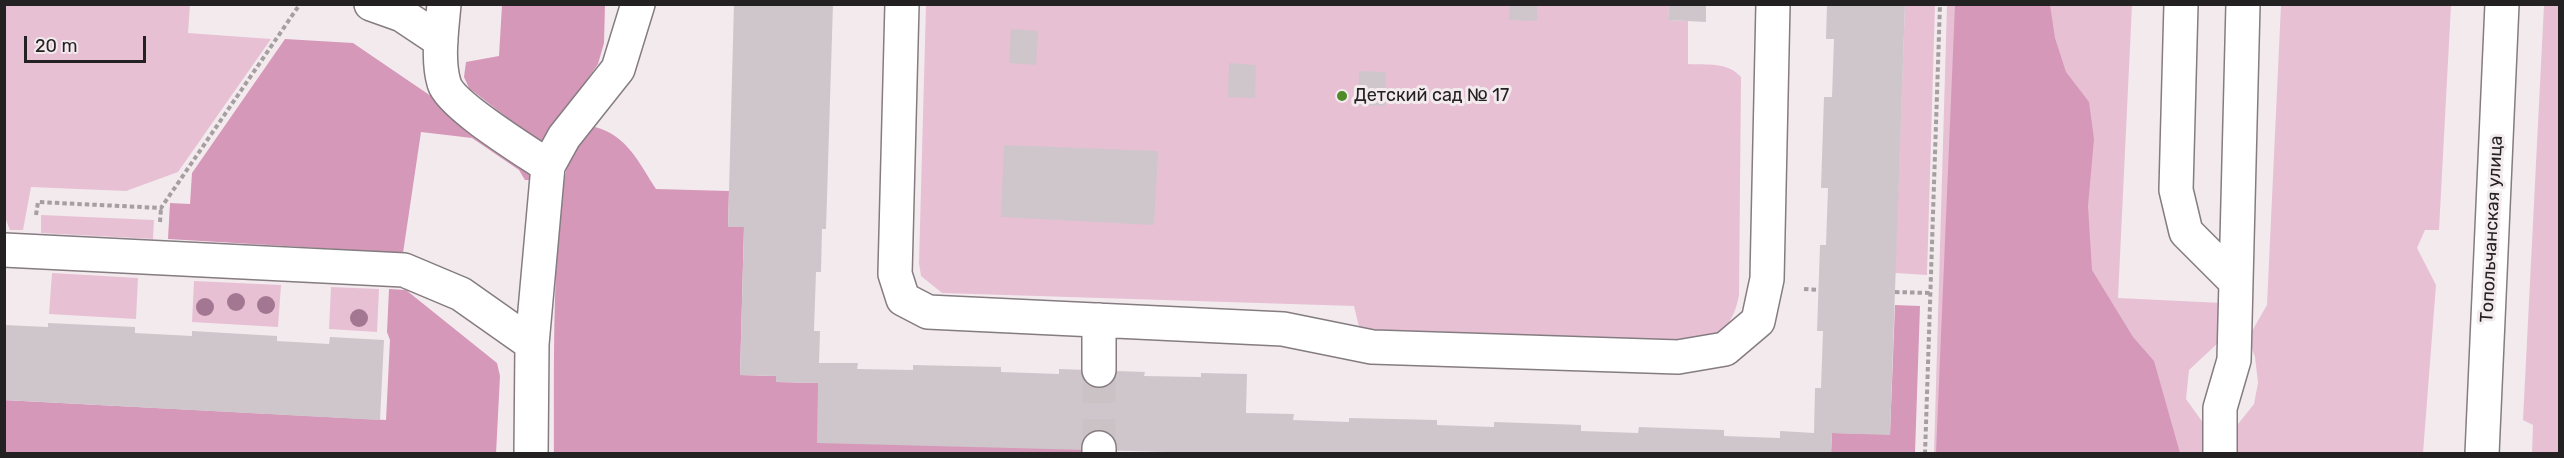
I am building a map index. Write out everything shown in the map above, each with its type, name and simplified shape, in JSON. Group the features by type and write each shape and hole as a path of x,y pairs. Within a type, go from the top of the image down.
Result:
{"street":[{"path":"371,4 402,15 441,41"},
{"path":"444,4 441,41 444,84 456,102 548,166"},
{"path":"531,453 532,344 548,166 564,136 618,69 638,4"},
{"path":"902,4 895,274 903,299 928,312 1283,329 1372,347 1678,357 1725,349 1758,321 1767,279 1773,4"},
{"path":"2181,4 2176,189 2186,232 2235,281"},
{"path":"2220,453 2220,408 2234,360 2243,4"},
{"name":"Топольчанская улица","path":"2482,453 2502,4"},
{"path":"17,251 404,270 460,294 532,344"},
{"path":"1099,320 1099,370"}],"path":[{"path":"17,251 38,202 161,208 300,4"},
{"path":"1925,453 1940,4"},
{"path":"1895,292 1930,293"}],"shaded area":[{"path":"4,5 190,5 188,33 271,39 178,172 126,191 31,187 23,230 10,230 4,215"},
{"path":"502,5 605,5 604,43 598,64 542,145 469,88 464,77 466,62 499,56"},
{"path":"926,5 1669,5 1668,20 1688,21 1688,64 1724,67 1741,77 1739,295 1734,313 1721,331 1698,344 1367,333 1359,327 1354,306 942,293 921,276 919,263"},
{"path":"1905,5 1935,5 1927,275 1895,273"},
{"path":"1947,5 2132,5 2118,298 2222,303 2219,342 2189,370 2186,399 2209,431 2212,453 1934,454"},
{"path":"1955,5 2050,5 2055,38 2066,72 2089,102 2094,139 2088,206 2092,270 2133,337 2154,361 2180,453 1936,453"},
{"path":"2281,5 2451,5 2439,230 2425,230 2417,248 2436,285 2423,453 2229,454 2234,429 2254,404 2258,383 2255,357 2248,338 2267,305"},
{"path":"2544,5 2560,5 2559,454 2532,453 2533,425 2523,420"},
{"path":"285,39 353,43 450,109 527,169 531,180 525,180 519,170 472,138 421,132 403,253 168,239 170,203 190,204 192,173"},
{"path":"595,127 616,136 624,143 656,189 729,191 728,227 744,227 740,375 776,376 777,382 818,383 1082,448 1082,454 554,454 554,337 558,232 563,186 571,151 582,132"},
{"path":"41,215 154,220 153,239 41,233"},
{"path":"52,273 138,278 136,319 49,314"},
{"path":"194,281 281,285 278,327 192,322"},
{"path":"331,287 379,289 377,332 329,329"},
{"path":"389,289 406,290 497,363 500,376 496,454 5,453 4,400 386,420 390,340 387,332"},
{"path":"1895,305 1920,306 1915,453 1831,454 1832,433 1890,434"}],"building":[{"path":"734,4 833,4 826,229 822,229 821,272 816,272 814,331 820,331 819,363 858,363 857,369 913,370 913,365 1001,367 1001,372 1059,374 1059,369 1145,372 1144,376 1201,377 1201,373 1247,374 1246,413 1294,414 1293,420 1349,422 1349,418 1437,420 1437,425 1494,427 1494,422 1581,425 1581,431 1638,433 1639,427 1724,430 1724,436 1780,438 1780,431 1814,433 1815,388 1821,388 1823,331 1817,331 1820,245 1826,245 1828,188 1821,188 1824,97 1832,97 1834,39 1826,39 1827,4 1905,4 1890,435 1832,433 1831,454 1245,454 817,443 818,383 776,382 776,376 740,375 744,227 728,227"},
{"path":"1510,4 1537,4 1537,21 1509,20"},
{"path":"1669,4 1706,4 1706,22 1668,20"},
{"path":"1011,29 1038,31 1036,65 1009,63"},
{"path":"1229,63 1256,65 1255,98 1228,97"},
{"path":"1359,71 1386,72 1385,106 1358,105"},
{"path":"1004,145 1158,151 1154,225 1001,217"},
{"path":"48,323 135,327 135,333 192,336 192,331 277,336 277,341 329,344 330,337 384,340 380,420 4,400 4,325 48,327"}],"tunnel":[{"path":"1099,370 1099,448"}],"place":[{"name":"Детский сад № 17","path":"1342,96"}]}
